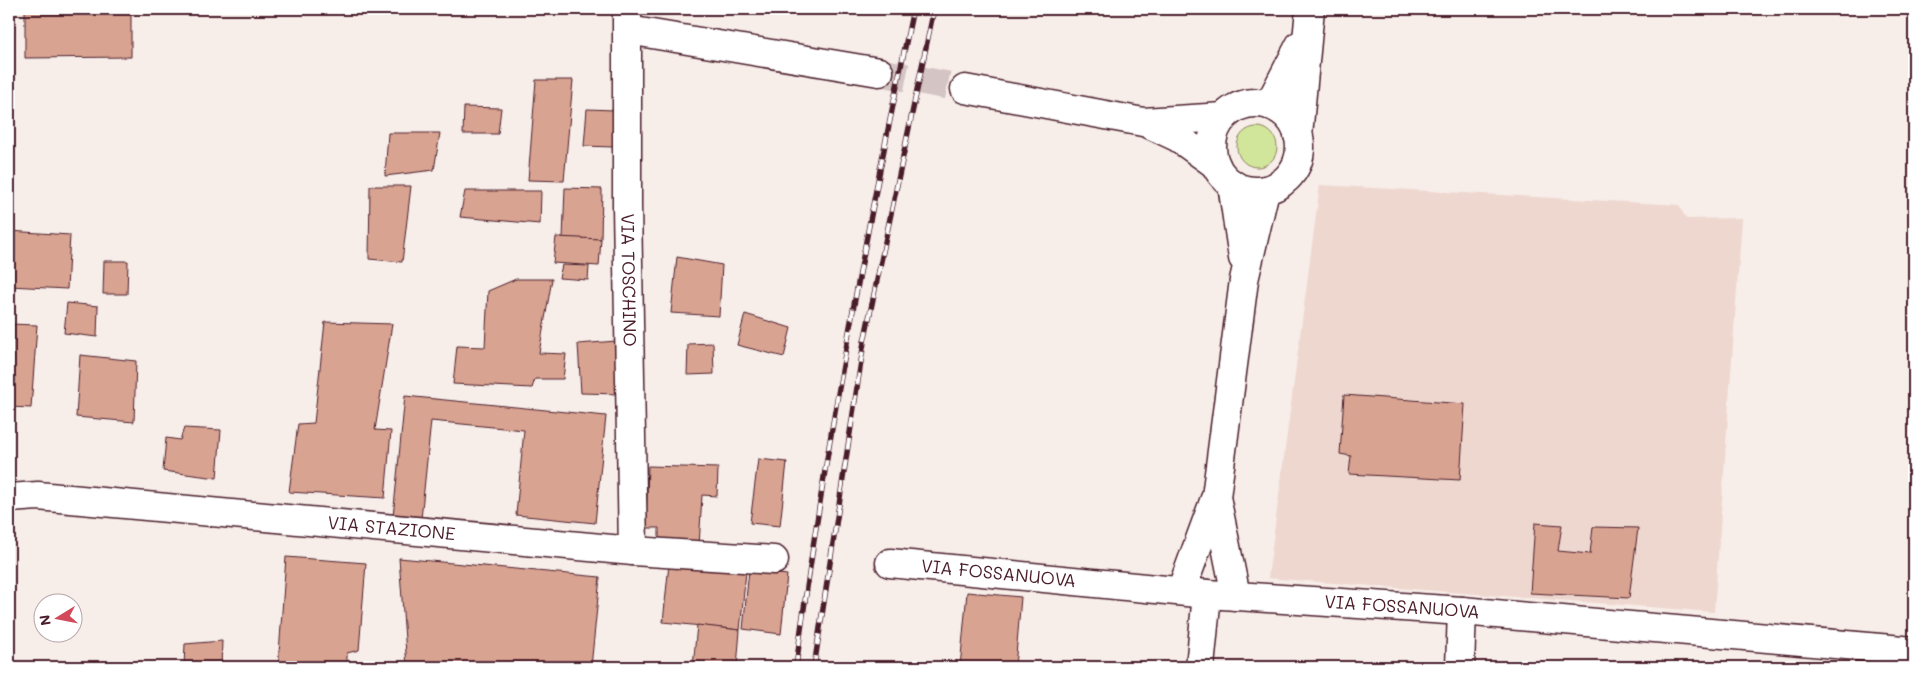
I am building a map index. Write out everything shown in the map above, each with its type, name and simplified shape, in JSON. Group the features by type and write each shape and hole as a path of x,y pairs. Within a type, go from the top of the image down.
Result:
{"street":[{"path":"628,19 879,72"},
{"name":"VIA TOSCHINO","path":"628,19 628,206 633,551"},
{"path":"1269,105 1308,19"},
{"path":"1144,122 1177,138 1248,190 1265,190 1279,185 1290,176 1297,163 1300,149 1298,135 1308,19"},
{"path":"966,89 1144,122 1224,117"},
{"path":"1244,280 1241,243 1224,174 1213,150 1214,135 1224,117 1233,110 1257,103 1269,105 1282,111 1292,122 1298,135"},
{"path":"1200,667 1194,593 1217,495 1244,280 1265,190"},
{"path":"9,489 38,496"},
{"path":"1217,495 1236,596"},
{"name":"VIA STAZIONE","path":"9,498 38,496 633,551 774,560"},
{"name":"VIA FOSSANUOVA","path":"890,563 1194,593 1462,611 1914,651"},
{"path":"1460,667 1462,611"}],"shaded area":[{"path":"1320,185 1679,205 1686,219 1742,218 1714,612 1268,578"}],"green space":[{"path":"1261,127 1268,130 1274,136 1277,147 1276,155 1268,164 1261,167 1253,167 1246,164 1238,155 1237,143 1240,136 1249,128"}],"building":[{"path":"25,9 131,9 131,57 25,58"},
{"path":"536,80 573,80 564,181 528,180"},
{"path":"464,107 501,108 498,134 463,134"},
{"path":"587,109 614,110 613,147 584,146"},
{"path":"388,133 440,133 434,170 385,176"},
{"path":"370,186 411,186 402,262 369,259"},
{"path":"565,188 602,189 601,239 563,238"},
{"path":"465,191 541,191 540,224 460,217"},
{"path":"9,231 70,235 67,289 9,286"},
{"path":"556,237 601,239 599,266 553,263"},
{"path":"677,257 722,265 719,316 671,313"},
{"path":"104,261 128,261 127,294 103,294"},
{"path":"562,265 589,266 588,280 559,278"},
{"path":"516,279 552,279 539,353 566,354 563,379 535,379 532,388 453,384 457,346 485,347 488,291"},
{"path":"67,303 98,306 97,337 64,333"},
{"path":"745,314 791,328 784,357 737,345"},
{"path":"325,322 392,324 375,430 391,431 385,498 289,492 298,424 314,423"},
{"path":"9,324 37,325 31,408 9,407"},
{"path":"617,341 619,394 581,393 578,344"},
{"path":"713,343 714,374 687,375 688,344"},
{"path":"80,355 136,361 134,422 76,417"},
{"path":"1344,395 1465,404 1460,480 1349,474 1351,456 1340,454"},
{"path":"405,396 606,416 595,523 516,515 524,430 431,421 421,519 393,517"},
{"path":"184,428 221,430 217,478 163,471 166,438 180,440"},
{"path":"758,459 787,462 780,526 750,523"},
{"path":"648,466 718,468 717,496 702,495 699,546 659,545 659,528 646,528"},
{"path":"1535,523 1562,525 1558,551 1590,554 1593,527 1638,528 1629,598 1530,593"},
{"path":"286,557 366,563 359,650 347,653 347,667 278,667"},
{"path":"399,558 600,577 591,667 407,667"},
{"path":"669,564 746,572 740,630 663,622"},
{"path":"749,570 787,575 781,634 743,629"},
{"path":"967,592 1021,597 1015,667 960,667"},
{"path":"697,625 740,630 737,667 693,667"},
{"path":"222,641 221,667 184,667 185,644"},
{"path":"1116,664 1157,667 1115,667"}],"tunnel":[{"path":"879,72 965,89"}],"railway":[{"path":"796,667 807,584 848,337 913,9"},
{"path":"814,667 864,342 934,9"}]}
